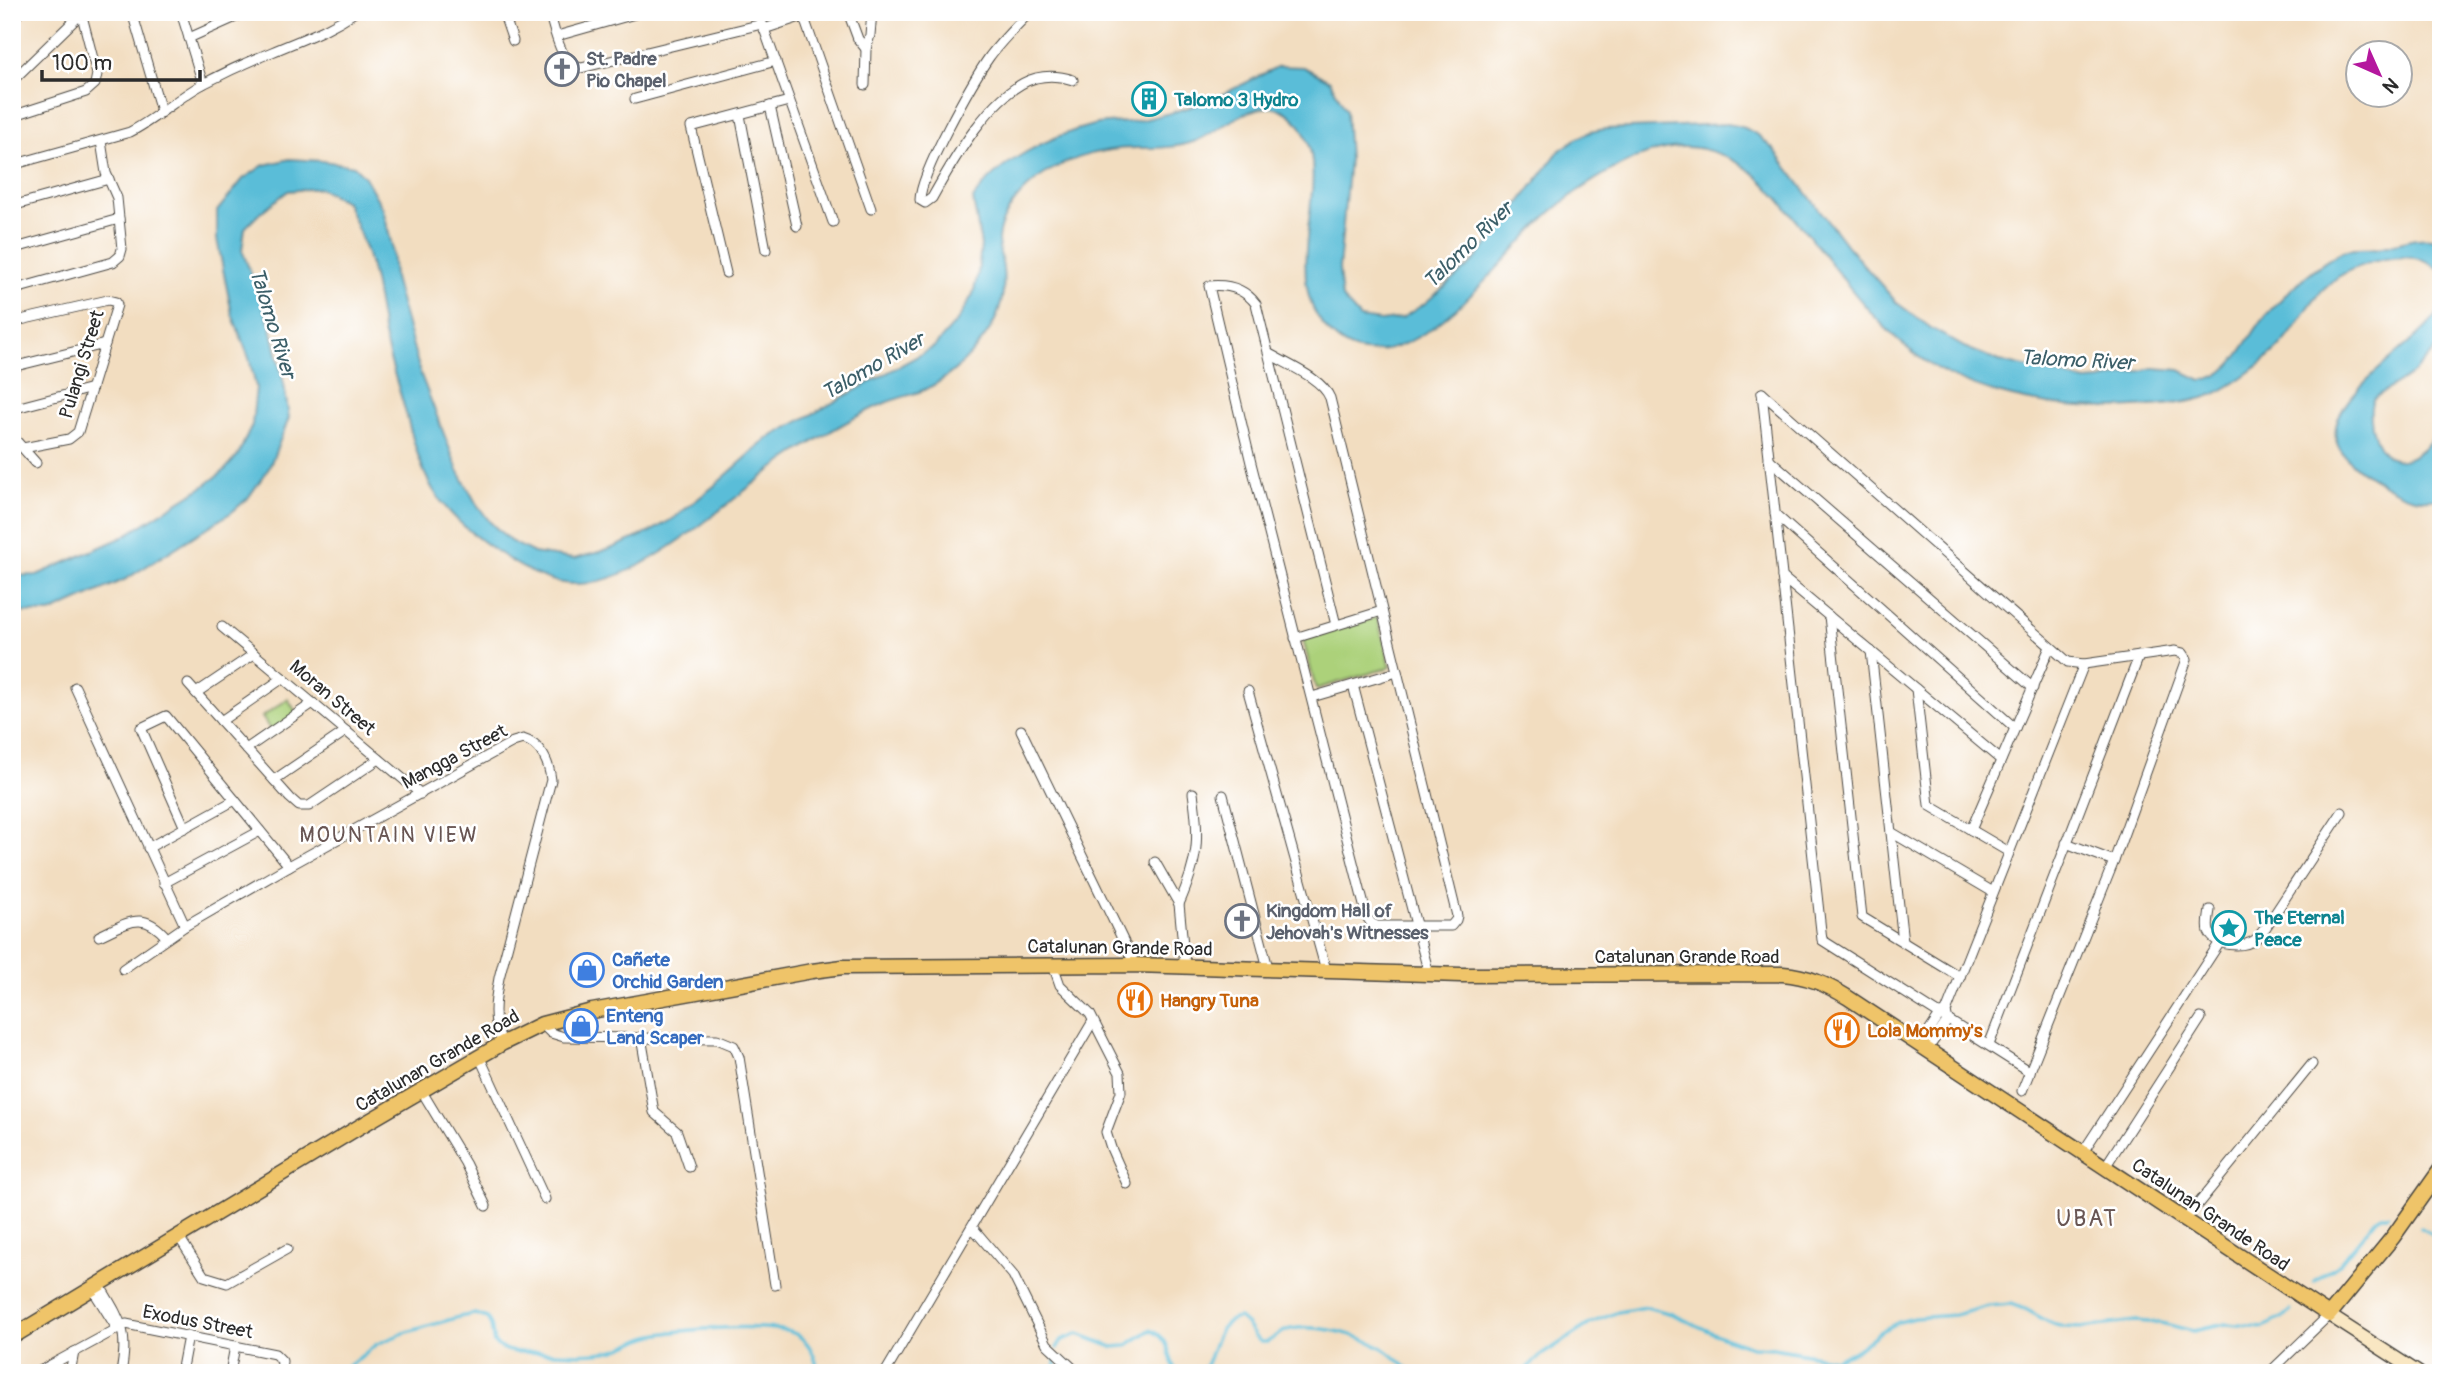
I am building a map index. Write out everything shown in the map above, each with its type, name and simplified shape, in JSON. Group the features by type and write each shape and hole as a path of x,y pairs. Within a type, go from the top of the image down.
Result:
{"main road":[{"name":"Catalunan Grande Road","path":"12,1337 421,1090 542,1024 592,1011 843,967 1053,965 1185,966 1429,974 1794,975 1814,980 1834,989 1924,1047 2329,1315"},
{"path":"2419,1373 2329,1315 2393,1237 2441,1170"}],"street":[{"path":"12,19 20,12"},
{"path":"132,12 160,111"},
{"path":"181,12 203,84"},
{"path":"188,38 247,12"},
{"path":"12,165 138,128 203,84 270,52 330,29 355,12"},
{"path":"503,12 513,41"},
{"path":"549,12 566,60 573,67 580,68 763,27 803,14 871,209"},
{"path":"557,36 642,12"},
{"path":"758,12 833,222"},
{"path":"865,85 866,49 872,12"},
{"path":"1030,12 1006,36 974,80 940,146 920,200 925,203 932,198 963,143 1009,94 1034,78 1048,76 1073,80"},
{"path":"12,81 81,13 97,74 95,84 86,92 12,116"},
{"path":"852,13 858,39 866,49"},
{"path":"635,99 775,61"},
{"path":"726,273 691,127 789,101"},
{"path":"769,106 797,226"},
{"path":"740,115 766,250"},
{"path":"12,290 117,259 122,248 119,219 115,190 109,179 101,141"},
{"path":"12,206 109,179"},
{"path":"12,249 119,219"},
{"path":"1268,353 1311,378 1327,391 1457,916 1454,924 1447,928 1377,926 1367,917 1209,286 1231,286 1250,296 1259,314 1268,353 1336,625"},
{"name":"Pulangi Street","path":"12,322 108,300 116,302 117,309 76,435 69,439 23,448"},
{"path":"12,367 105,344"},
{"path":"12,409 92,388"},
{"path":"2022,1091 2030,1072 2114,861 2187,664 2186,655 2180,651 2084,664 2068,662 1762,393 1822,940 1945,1015 2030,1072"},
{"path":"12,436 36,463"},
{"path":"1769,459 2033,688"},
{"path":"1775,514 2015,728"},
{"path":"1782,577 2001,760"},
{"path":"1295,638 1382,611"},
{"path":"1829,616 1863,917 1960,977"},
{"name":"Moran Street","path":"222,627 421,794"},
{"path":"1971,830 2050,647"},
{"path":"1871,651 1903,942"},
{"path":"196,693 254,654"},
{"path":"1989,1045 2139,656"},
{"path":"1924,1047 1945,1015 2084,664"},
{"path":"1312,697 1397,672"},
{"path":"221,721 283,678"},
{"path":"188,684 299,806 309,806 379,759"},
{"path":"1353,685 1429,974"},
{"path":"75,687 185,926"},
{"path":"1916,689 1929,805 2009,852"},
{"path":"1248,691 1326,970"},
{"path":"246,748 313,703"},
{"path":"185,828 141,728 166,716 289,866"},
{"path":"1021,730 1135,965"},
{"path":"274,780 346,731"},
{"name":"Mangga Street","path":"123,969 185,926 289,866 513,742 523,739 537,747 548,763 551,780 549,796 499,978 496,1026 503,1043"},
{"path":"1179,904 1189,882 1197,853 1198,836 1193,793"},
{"path":"1223,795 1268,968"},
{"path":"148,848 235,800"},
{"path":"2210,910 2208,930 2214,938 2220,942 2248,944 2260,934 2342,812"},
{"path":"164,883 260,831"},
{"path":"1891,832 1993,892"},
{"path":"2066,843 2114,861"},
{"path":"1155,862 1179,904 1185,966"},
{"path":"99,936 127,923 148,921 167,938"},
{"path":"2083,1152 2220,942"},
{"path":"1053,965 1060,985 1086,1007 1117,1065 1122,1081 1121,1092 1107,1132 1127,1184"},
{"path":"2105,1167 2201,1018"},
{"path":"885,1373 1093,1021"},
{"path":"542,1024 551,1033 564,1037 717,1039 730,1043 738,1051 775,1285"},
{"path":"641,1037 654,1112 677,1132 689,1167"},
{"path":"479,1056 545,1199"},
{"path":"2185,1220 2312,1064"},
{"path":"421,1090 465,1163 485,1206"},
{"path":"972,1227 1013,1275 1047,1344 1078,1373"},
{"path":"179,1237 204,1276 227,1283 288,1249"},
{"path":"96,1288 120,1329 125,1351 121,1373"},
{"path":"2269,1373 2329,1315"},
{"name":"Exodus Street","path":"36,1373 120,1329 188,1336 275,1354 282,1364 281,1373"},
{"path":"181,1373 188,1336"},
{"path":"230,1373 235,1346"},
{"path":"70,1373 74,1352"}],"green space":[{"path":"1377,617 1391,667 1316,689 1303,640"},
{"path":"288,699 299,717 273,734 262,717"}],"water":[{"path":"1279,66 1304,67 1330,81 1346,110 1349,159 1339,269 1342,298 1360,318 1381,321 1402,318 1424,304 1471,264 1559,151 1590,132 1605,129 1728,124 1745,128 1758,135 1774,150 1848,247 1897,303 1931,328 1964,347 1999,361 2086,381 2153,368 2180,370 2201,380 2223,372 2267,314 2292,288 2345,250 2378,248 2417,239 2433,239 2441,241 2441,271 2426,261 2404,257 2382,260 2348,271 2323,289 2290,335 2270,356 2240,379 2200,399 2166,405 2128,407 2079,407 2039,402 1978,387 1923,360 1874,315 1759,178 1745,167 1719,154 1682,147 1648,154 1594,180 1550,213 1485,281 1431,328 1404,344 1376,351 1349,347 1337,340 1321,323 1311,303 1305,267 1313,171 1309,145 1296,120 1289,114 1273,108 1263,108 1245,113 1196,141 1167,147 1108,150 1078,158 1051,170 1017,198 1001,225 998,239 1004,284 1002,299 992,326 964,362 928,388 873,408 816,440 653,558 622,574 592,583 563,583 528,571 496,551 461,523 438,497 415,447 385,340 371,267 346,202 319,188 288,191 245,228 242,250 271,327 289,418 269,468 248,498 232,512 126,579 50,613 12,612 12,576 37,575 121,538 204,486 224,471 238,455 252,425 256,387 249,358 232,314 217,239 217,211 243,179 264,165 290,159 323,161 354,166 365,177 383,209 392,246 394,278 421,375 458,470 476,503 490,522 510,541 534,553 574,559 610,549 648,533 674,518 767,439 934,347 958,320 973,294 981,245 973,199 996,173 1010,162 1042,143 1076,130 1098,124 1142,120 1190,107"},
{"path":"2441,304 2441,344 2413,373 2373,399 2371,407 2375,437 2385,454 2393,459 2402,460 2413,456 2441,430 2441,497 2422,499 2396,491 2350,462 2339,447 2336,426 2348,401 2382,366 2425,329"}],"waterway":[{"path":"2314,1281 2340,1263 2377,1218 2388,1215"},
{"path":"2421,1228 2441,1238"},
{"path":"1522,1373 1540,1356 1591,1323 1618,1312 1646,1307 1672,1314 1722,1337 1752,1347 1774,1348 1834,1359 1854,1352 1881,1331 1899,1322 1914,1318 1955,1315 1989,1306 2011,1304 2064,1327 2081,1328 2136,1321 2161,1323 2193,1331 2226,1324 2263,1327 2282,1318 2290,1310"},
{"path":"340,1373 377,1344 404,1333 475,1314 487,1318 494,1343 510,1351 521,1352 606,1352 650,1336 703,1329 750,1328 788,1331 807,1343 819,1373"},
{"path":"1201,1373 1219,1332 1224,1325 1239,1318 1261,1342 1267,1342 1287,1330 1302,1328 1348,1334 1384,1349 1414,1373"},
{"path":"1057,1348 1062,1340 1078,1334 1113,1347 1126,1346 1150,1330 1165,1342 1176,1373"},
{"path":"1055,1357 1055,1373"}],"place":[{"name":"St. Padre Pio Chapel","path":"562,69"},
{"name":"Talomo 3 Hydro","path":"1149,99"},
{"name":"Kingdom Hall of Jehovah's Witnesses","path":"1242,921"},
{"name":"The Eternal Peace","path":"2229,928"},
{"name":"Cañete Orchid Garden","path":"587,970"},
{"name":"Hangry Tuna","path":"1135,1000"},
{"name":"Enteng Land Scaper","path":"581,1026"},
{"name":"Lola Mommy's","path":"1842,1030"}],"district":[{"name":"MOUNTAIN VIEW","path":"389,835"},
{"name":"UBAT","path":"2087,1218"}],"water label":[{"name":"Talomo River","path":"1468,245"},
{"name":"Talomo River","path":"273,323"},
{"name":"Talomo River","path":"2077,360"},
{"name":"Talomo River","path":"873,366"}]}
